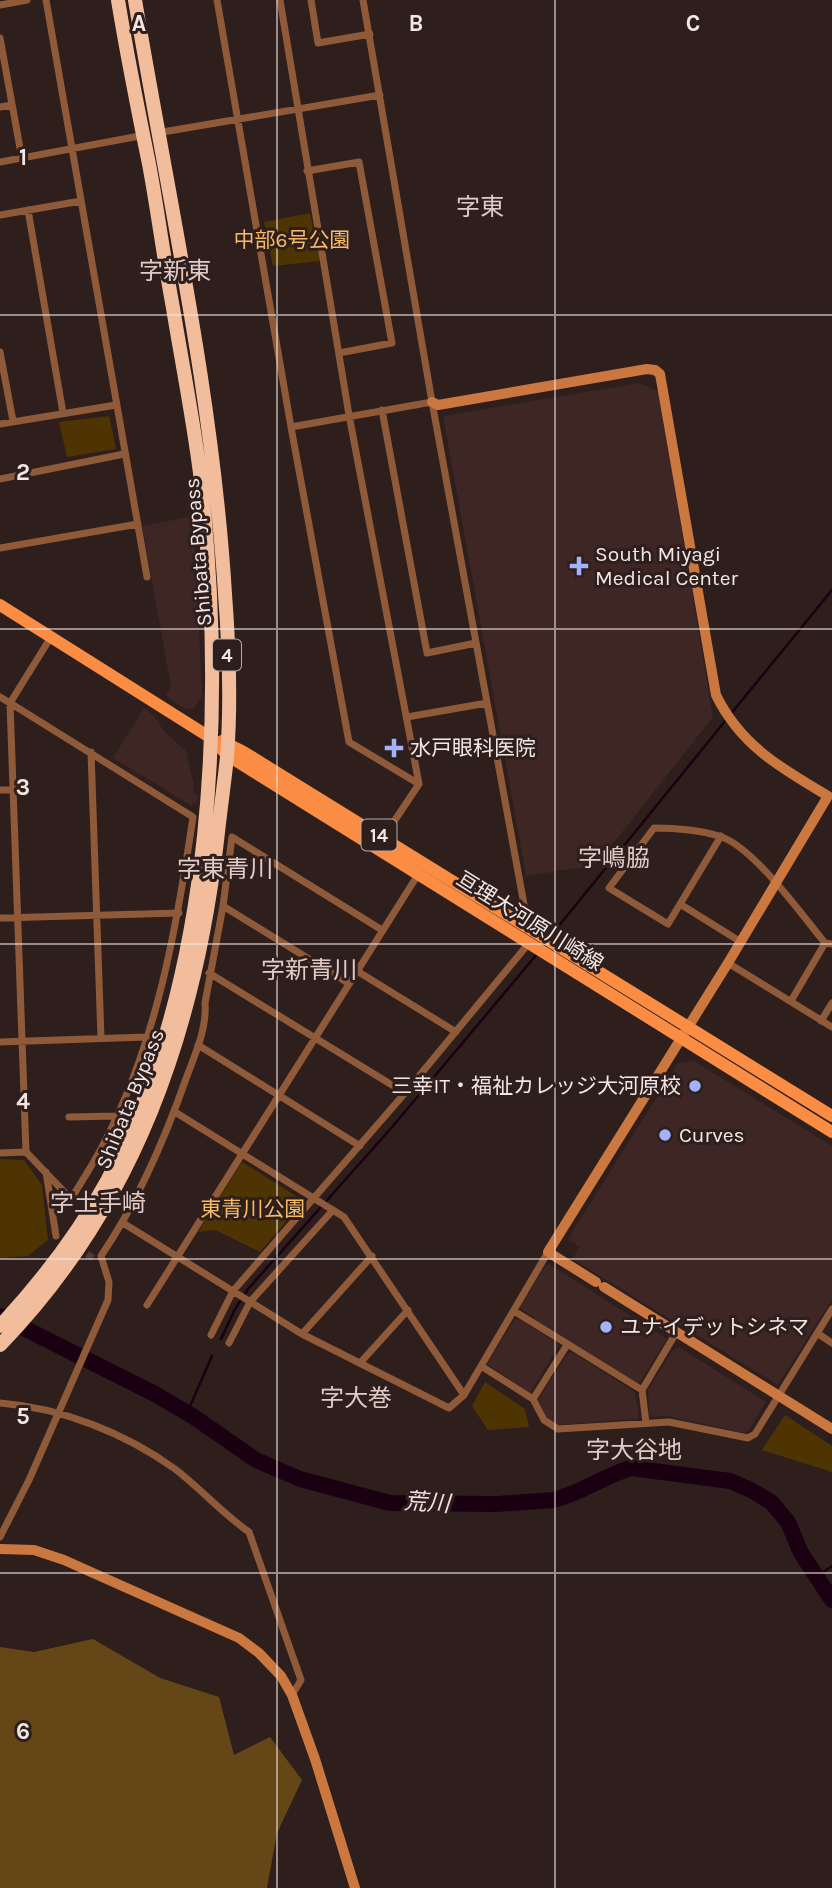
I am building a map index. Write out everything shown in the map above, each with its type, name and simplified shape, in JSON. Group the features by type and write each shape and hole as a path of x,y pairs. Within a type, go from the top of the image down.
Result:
{"highway":[{"name":"Shibata Bypass","path":"0,1326 48,1280 106,1182 142,1104 175,1000 195,895 211,766 213,659 209,572 195,433 118,0"},
{"name":"Shibata Bypass","path":"0,1345 48,1280 92,1229 119,1183 146,1127 167,1074 186,1012 209,911 227,748 225,595 214,485 191,321 135,0"}],"main road":[{"name":"亘理大河原川崎線","path":"0,605 541,945 832,1116"},
{"name":"亘理大河原川崎線","path":"227,748 383,838 421,869"},
{"name":"亘理大河原川崎線","path":"685,1032 832,1132"}],"street":[{"path":"0,5 27,0"},
{"path":"46,0 147,577"},
{"path":"217,0 349,742 419,784"},
{"path":"280,0 349,415 419,784 383,838"},
{"path":"311,0 318,43 370,34"},
{"path":"363,0 432,402 525,910"},
{"path":"0,38 22,159"},
{"path":"0,162 158,132 380,95"},
{"path":"0,107 12,105"},
{"path":"307,172 359,162 392,343 339,353"},
{"path":"0,215 81,201"},
{"path":"28,210 64,413"},
{"path":"0,352 13,421"},
{"path":"124,1223 302,1334 449,1408 464,1395 548,1252 777,884 830,792 761,752 734,727 716,695 660,374 655,370 647,369 438,405 432,402 291,427"},
{"path":"0,424 116,405"},
{"path":"382,410 428,653 476,643"},
{"path":"0,479 124,454"},
{"path":"0,548 138,524"},
{"path":"0,697 10,703 91,752 193,817 179,913 146,1037 106,1139 71,1199 26,1152 13,790 10,703 51,637"},
{"path":"407,717 487,703"},
{"path":"91,752 101,1038"},
{"path":"0,790 13,790"},
{"path":"720,836 668,925 609,888 654,828 720,836 738,847 777,884 829,944 791,1002"},
{"path":"0,1537 29,1480 108,1300 109,1282 97,1257 124,1223 140,1192 175,1112 198,1045 206,1018 209,973 223,906 232,837 382,930"},
{"path":"147,1305 421,869"},
{"path":"680,904 741,942"},
{"path":"223,906 348,983"},
{"path":"0,918 179,913"},
{"path":"211,1335 234,1292 317,1199 456,1032 541,945"},
{"path":"728,963 832,1027"},
{"path":"357,971 456,1032"},
{"path":"209,973 405,1093"},
{"path":"821,1021 832,1003"},
{"path":"0,1042 146,1037"},
{"path":"198,1045 360,1146"},
{"path":"175,1112 344,1217 464,1395"},
{"path":"69,1117 116,1116"},
{"path":"0,1153 26,1152"},
{"path":"46,1171 56,1236"},
{"path":"229,1343 248,1301 331,1208"},
{"path":"548,1252 832,1429"},
{"path":"302,1334 372,1256"},
{"path":"481,1366 533,1399 544,1420 558,1429 669,1422 748,1438 755,1434 832,1309"},
{"path":"360,1363 408,1310"},
{"path":"514,1311 642,1390"},
{"path":"646,1423 642,1390 676,1333"},
{"path":"817,1333 832,1343"},
{"path":"533,1399 567,1345"},
{"path":"0,1403 36,1407 102,1428 143,1448 176,1470 214,1501 231,1519 250,1532 301,1680 292,1695"},
{"path":"0,1549 34,1550 64,1560 239,1638 259,1653 281,1676 292,1695 355,1888"}],"shaded area":[{"name":"South Miyagi Medical Center","path":"639,383 658,391 713,717 596,865 526,876 443,416"},
{"path":"194,516 202,696 194,708 185,709 165,695 171,687 142,526"},
{"path":"144,708 186,751 194,785 193,793 198,796 196,804 193,802 192,806 113,758"},
{"path":"694,1061 832,1146 832,1299 778,1385 572,1259 580,1247 568,1239 678,1063"},
{"path":"549,1264 667,1339 638,1385 533,1320 534,1317 522,1310 520,1307 545,1266"},
{"path":"520,1319 558,1344 530,1393 487,1364 514,1320"},
{"path":"679,1347 766,1402 749,1430 745,1433 667,1416 649,1417 648,1390 672,1351"},
{"path":"572,1352 635,1392 639,1416 636,1419 558,1425 545,1416 538,1399 568,1353"},
{"path":"93,1639 160,1678 219,1697 234,1755 270,1737 302,1780 277,1833 267,1888 0,1888 0,1647 34,1652"}],"green space":[{"name":"中部6号公園","path":"310,213 320,261 273,266 264,222"},
{"path":"109,416 116,449 67,457 59,422"},
{"path":"0,1159 24,1160 42,1185 48,1240 28,1256 0,1258"},
{"name":"東青川公園","path":"242,1162 304,1201 260,1252 215,1230 198,1232"},
{"path":"485,1382 525,1409 529,1427 488,1430 472,1406"},
{"path":"785,1415 832,1446 832,1472 762,1450"}],"waterway":[{"path":"730,715 832,590"},
{"path":"549,938 726,720"},
{"path":"221,1339 248,1289 393,1126 537,954"},
{"name":"荒川","path":"0,1316 155,1394 256,1460 300,1479 390,1503 497,1504 553,1500 631,1468 730,1481 771,1502 788,1522 801,1553 832,1600"},
{"path":"187,1413 212,1356"},
{"path":"816,1577 832,1566"}],"tunnel":[{"path":"78,1249 93,1258"}],"place":[{"name":"South Miyagi Medical Center","path":"579,566"},
{"name":"水戸眼科医院","path":"394,748"},
{"name":"三幸IT・福祉カレッジ大河原校","path":"695,1086"},
{"name":"Curves","path":"665,1135"},
{"name":"ユナイデットシネマ","path":"606,1327"}],"district":[{"name":"字東","path":"480,207"},
{"name":"字新東","path":"175,271"},
{"name":"字嶋脇","path":"614,858"},
{"name":"字東青川","path":"225,869"},
{"name":"字新青川","path":"309,970"},
{"name":"字土手崎","path":"98,1203"},
{"name":"字大巻","path":"356,1398"},
{"name":"字大谷地","path":"634,1450"}]}
